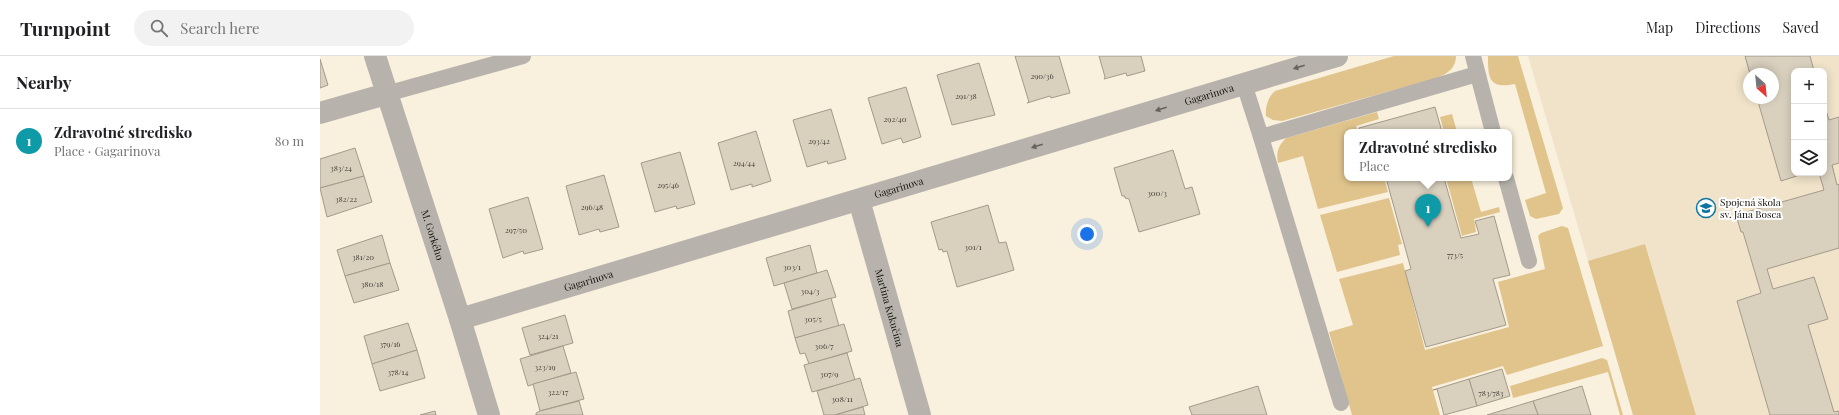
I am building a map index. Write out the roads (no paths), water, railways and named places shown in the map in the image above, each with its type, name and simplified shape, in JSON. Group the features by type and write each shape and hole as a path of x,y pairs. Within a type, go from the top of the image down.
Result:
{"street":[{"name":"M. Gorkého","path":"375,56 386,94 460,319 489,415"},
{"name":"Gagarinova","path":"460,319 1337,56"},
{"path":"320,113 386,94"},
{"name":"Martina Kukučína","path":"859,200 920,415"}],"lane":[{"path":"386,94 523,56"},
{"path":"1473,56 1492,129"},
{"path":"1261,137 1477,74"},
{"path":"1244,84 1340,403"},
{"path":"1507,181 1528,261"}],"place":[{"name":"Spojená škola sv. Jána Bosca","path":"1706,208"},
{"name":"Zdravotné stredisko","path":"1428,227"}]}
